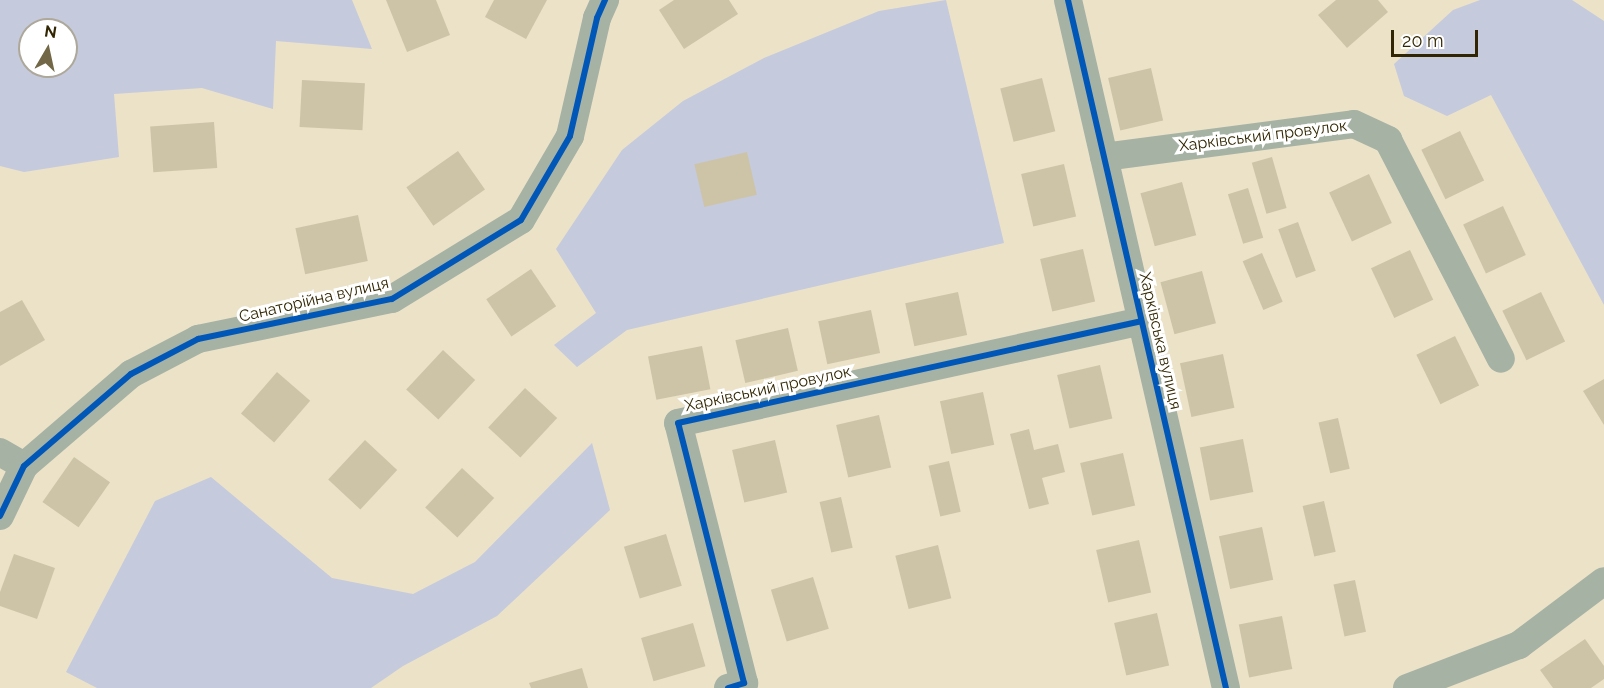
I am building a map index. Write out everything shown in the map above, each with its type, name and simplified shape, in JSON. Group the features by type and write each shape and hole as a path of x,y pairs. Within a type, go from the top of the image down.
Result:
{"street":[{"name":"Санаторійна вулиця","path":"0,516 12,459 131,374 198,339 392,299 521,220 570,136 597,18 605,0"},
{"name":"Харківська вулиця","path":"1068,0 1226,688"},
{"name":"Харківський провулок","path":"1104,157 1353,124 1388,140 1501,359"},
{"name":"Харківський провулок","path":"728,688 744,683 678,423 1142,321"},
{"path":"1407,688 1519,645 1604,581"}],"shaded area":[{"path":"0,0 352,0 372,49 276,41 273,109 202,88 114,94 119,157 24,172 0,166"},
{"path":"946,0 1004,243 627,330 577,367 554,345 596,313 556,249 622,150 683,101 764,58 879,11"},
{"path":"1480,0 1572,0 1604,21 1604,305 1491,95 1447,116 1404,96 1394,64 1453,10"},
{"path":"592,443 610,510 497,616 403,666 371,688 97,688 66,672 155,501 211,477 332,578 413,594 475,562"}],"building":[{"path":"386,0 436,0 450,35 407,52"},
{"path":"494,0 547,0 526,39 485,17"},
{"path":"674,0 729,0 738,14 684,49 659,10"},
{"path":"1336,0 1378,0 1388,12 1347,48 1318,15"},
{"path":"1151,68 1163,121 1120,131 1108,78"},
{"path":"1042,78 1055,131 1014,142 1000,88"},
{"path":"302,80 365,83 362,130 300,127"},
{"path":"214,122 217,168 153,172 150,126"},
{"path":"1460,131 1484,180 1445,199 1421,150"},
{"path":"458,151 485,190 433,226 406,187"},
{"path":"747,152 757,195 704,207 694,164"},
{"path":"1272,157 1287,208 1266,214 1252,163"},
{"path":"1064,164 1076,217 1033,227 1021,174"},
{"path":"1369,174 1392,223 1352,242 1329,193"},
{"path":"1182,182 1196,235 1155,246 1140,193"},
{"path":"1248,188 1263,238 1243,244 1228,194"},
{"path":"1503,206 1526,255 1486,274 1463,225"},
{"path":"358,215 368,261 305,274 295,228"},
{"path":"1298,222 1316,271 1296,278 1278,229"},
{"path":"1083,249 1095,302 1052,312 1040,259"},
{"path":"1410,250 1433,300 1394,318 1371,268"},
{"path":"1262,253 1283,302 1263,310 1243,261"},
{"path":"531,269 556,306 511,337 486,299"},
{"path":"1202,271 1216,323 1174,334 1160,282"},
{"path":"958,292 967,335 914,346 905,303"},
{"path":"1541,292 1565,341 1526,360 1502,311"},
{"path":"22,300 45,340 0,366 0,312"},
{"path":"871,310 880,353 827,364 818,321"},
{"path":"788,328 798,371 745,383 735,340"},
{"path":"1455,336 1479,385 1440,404 1416,355"},
{"path":"702,346 710,389 656,400 648,356"},
{"path":"443,350 475,380 438,420 406,389"},
{"path":"1223,354 1234,408 1191,417 1180,363"},
{"path":"1100,365 1112,419 1070,428 1057,375"},
{"path":"277,372 310,401 274,442 241,414"},
{"path":"1604,379 1604,425 1583,391"},
{"path":"525,388 557,418 520,458 488,427"},
{"path":"983,392 994,445 951,454 940,401"},
{"path":"879,415 891,468 848,478 836,425"},
{"path":"1338,418 1350,469 1330,473 1319,422"},
{"path":"1029,429 1034,450 1058,444 1065,472 1042,478 1049,504 1029,509 1010,434"},
{"path":"1243,439 1253,492 1210,500 1200,447"},
{"path":"365,440 397,470 360,510 328,479"},
{"path":"775,440 787,493 744,503 732,450"},
{"path":"1123,453 1135,506 1092,516 1080,463"},
{"path":"74,457 110,482 78,527 42,502"},
{"path":"949,461 961,512 940,516 929,466"},
{"path":"462,468 494,498 457,538 425,507"},
{"path":"841,497 853,548 831,553 820,502"},
{"path":"1324,501 1336,552 1314,557 1303,506"},
{"path":"1262,527 1273,580 1230,589 1219,536"},
{"path":"666,534 682,586 640,599 624,547"},
{"path":"1139,540 1151,593 1108,603 1096,550"},
{"path":"938,545 951,598 909,609 895,556"},
{"path":"14,554 55,568 37,619 0,606 0,592"},
{"path":"813,577 829,629 787,642 771,590"},
{"path":"1355,580 1366,632 1345,636 1333,585"},
{"path":"1157,613 1169,666 1126,676 1114,623"},
{"path":"1282,616 1292,669 1249,677 1239,624"},
{"path":"693,623 705,666 653,681 641,638"},
{"path":"1585,639 1604,666 1604,679 1591,688 1553,688 1540,670"},
{"path":"582,668 588,688 531,688 529,683"}],"cycle path":[{"path":"0,516 24,466 131,374 198,339 392,299 521,220 570,136 597,18 605,0"},
{"path":"1068,0 1226,688"},
{"path":"728,688 744,683 678,423 1141,321"}]}
